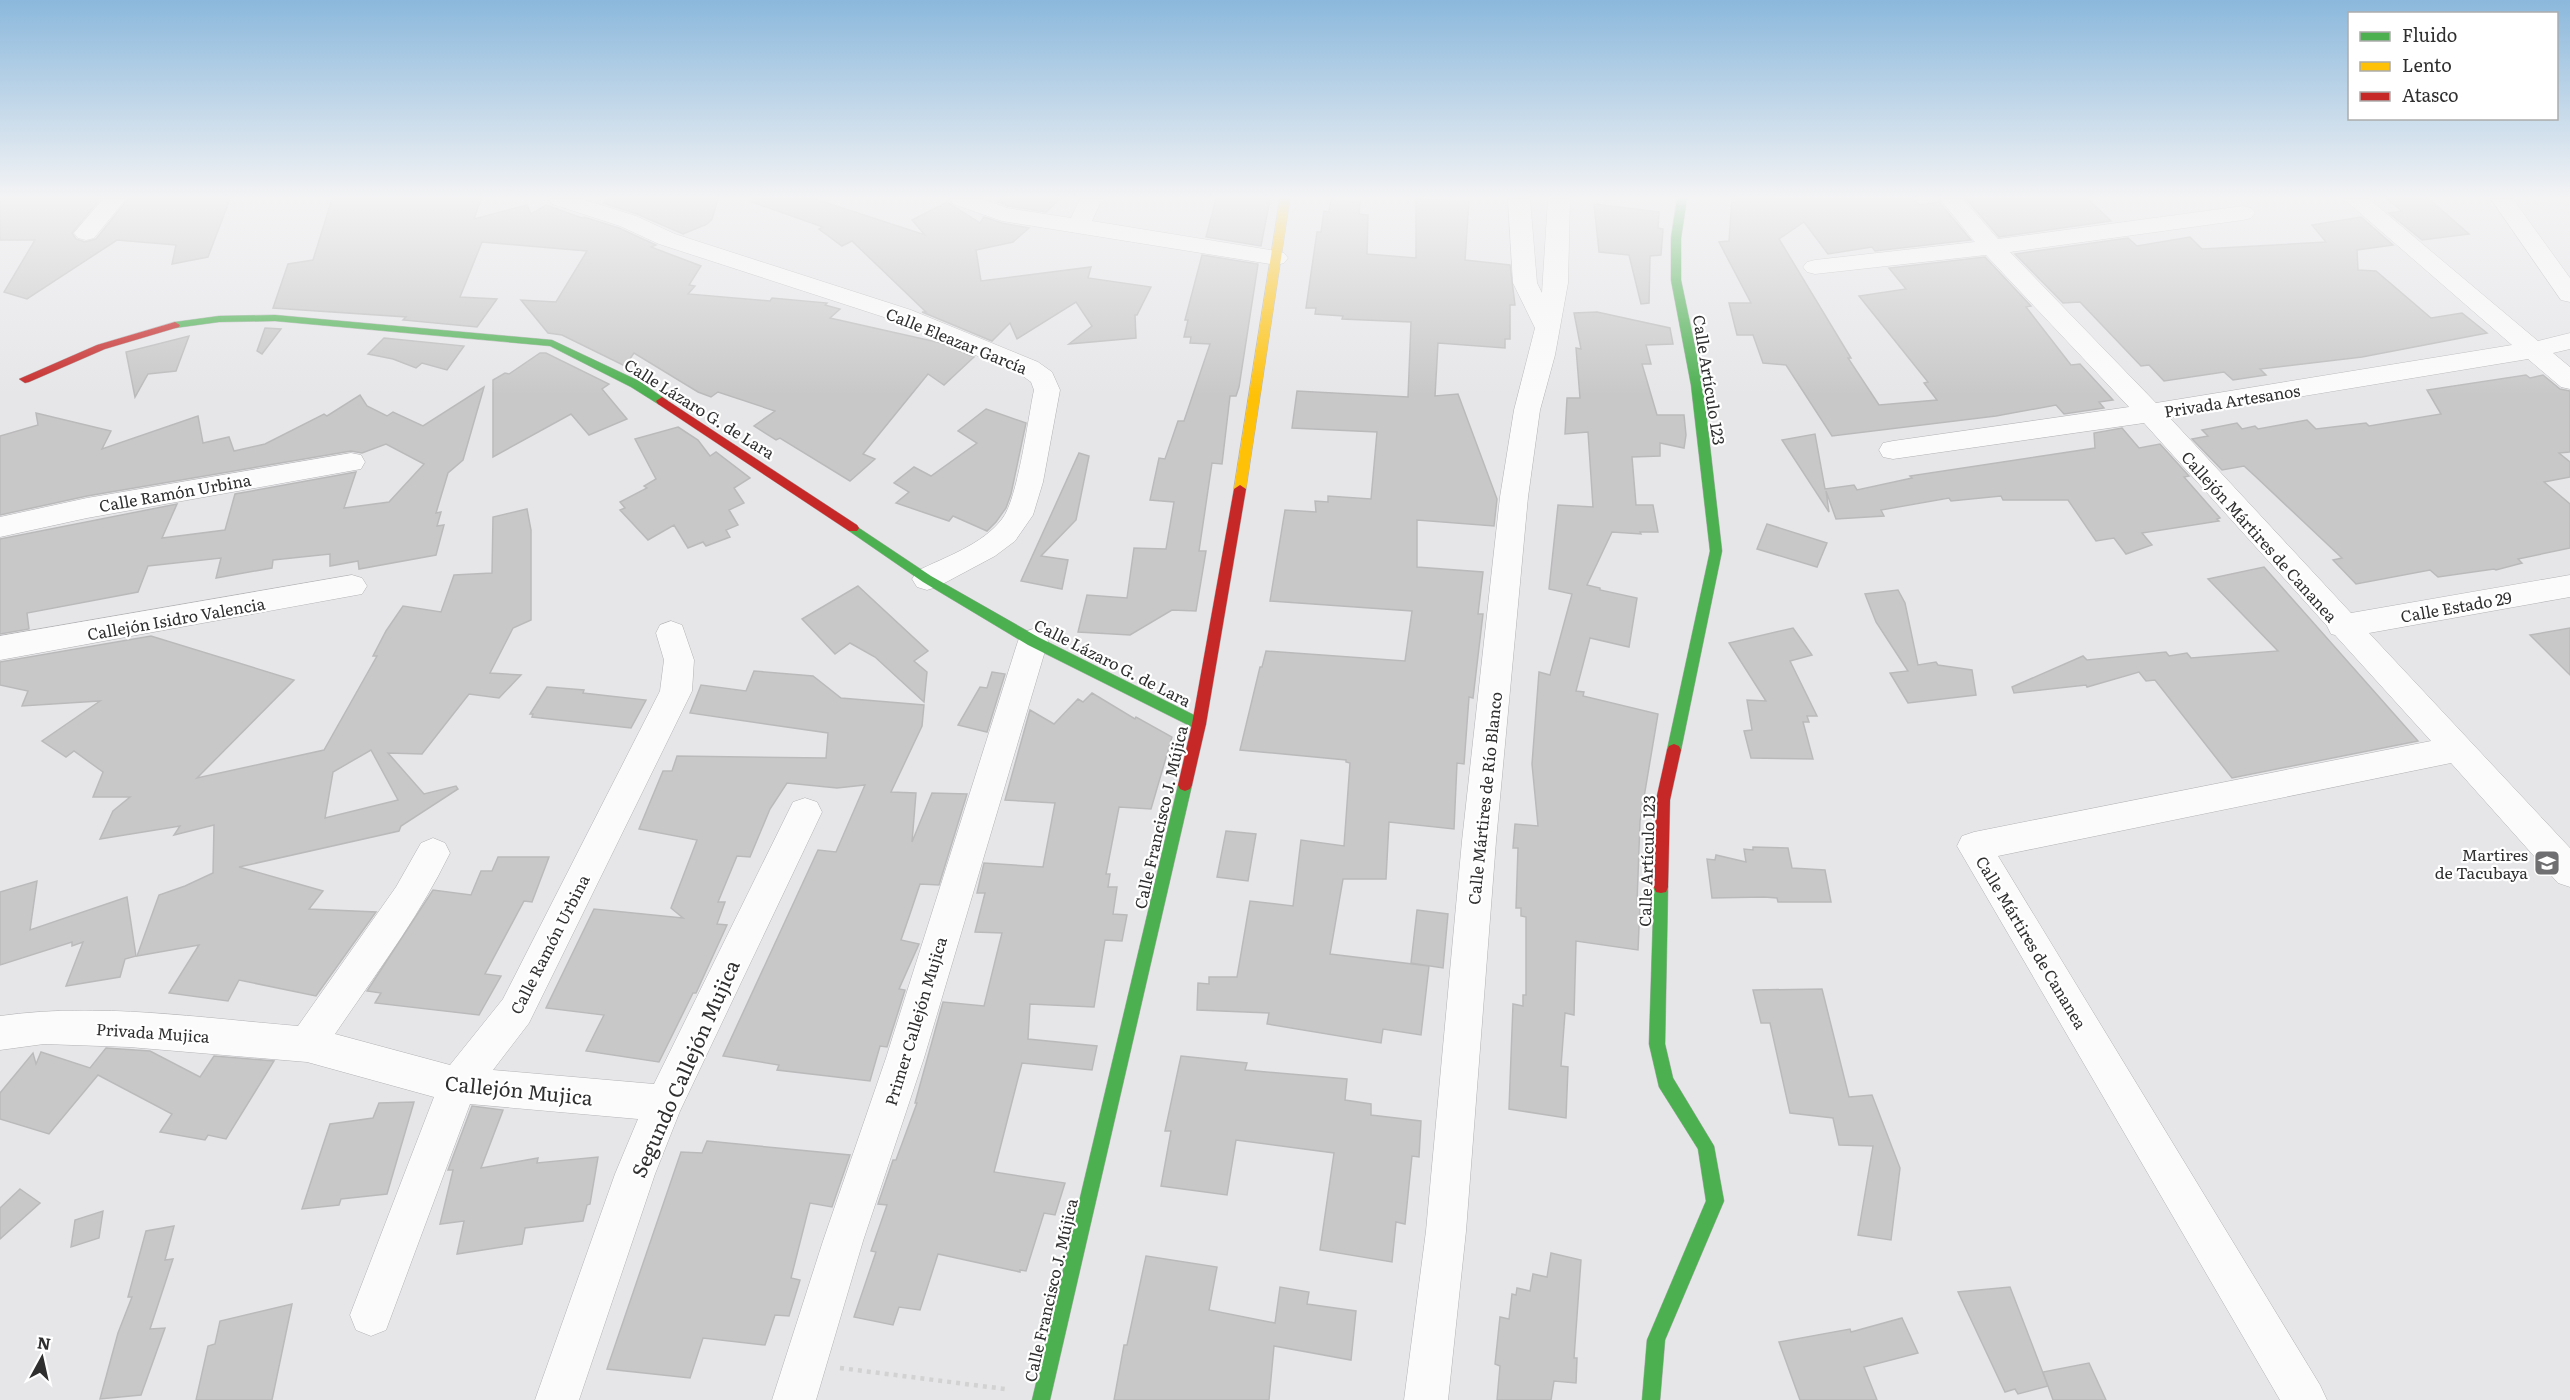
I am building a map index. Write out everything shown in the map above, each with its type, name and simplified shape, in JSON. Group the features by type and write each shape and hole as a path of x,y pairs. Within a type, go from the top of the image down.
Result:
{"street":[{"name":"Calle Eleazar García","path":"745,264 902,315 1029,368 1043,378 1047,390 1022,506 1014,525 994,543 927,579"},
{"name":"Calle Francisco J. Mújica","path":"1042,1397 1120,1071 1199,724 1236,515 1275,264"},
{"path":"1524,264 1525,283 1547,327"},
{"name":"Calle Mártires de Río Blanco","path":"1426,1400 1446,1231 1479,841 1515,487 1527,410 1556,283 1557,264"},
{"name":"Calle Artículo 123","path":"1651,1400 1656,1340 1715,1201 1706,1146 1665,1082 1657,1044 1663,800 1716,551 1697,385 1676,280 1676,264"},
{"path":"1815,267 1839,264"},
{"name":"Callejón Mártires de Cananea","path":"2008,264 2150,413 2342,626 2570,872"},
{"path":"2432,264 2570,381"},
{"path":"2548,264 2570,295"},
{"name":"Calle Lázaro G. de Lara","path":"25,379 123,340 168,326 219,319 275,318 346,323 552,343 635,384 781,478 927,579 1033,641 1199,724"},
{"name":"Privada Artesanos","path":"1893,450 2150,413 2532,350 2570,340"},
{"name":"Calle Ramón Urbina","path":"0,527 87,508 351,462"},
{"name":"Callejón Isidro Valencia","path":"0,648 352,586"},
{"name":"Calle Estado 29","path":"2342,626 2570,586"},
{"name":"Calle Ramón Urbina","path":"371,1315 458,1085 516,1011 676,692 679,660 671,633"},
{"name":"Primer Callejón Mujica","path":"794,1400 905,1058 1033,641"},
{"name":"Calle Mártires de Cananea","path":"2305,1400 1974,846 2457,749"},
{"name":"Segundo Callejón Mujica","path":"557,1400 635,1174 664,1103 805,812"},
{"path":"307,1044 408,898 434,853"},
{"name":"Privada Mujica","path":"0,1033 44,1027 118,1029 307,1044"},
{"name":"Callejón Mujica","path":"307,1044 458,1085 664,1103"}],"path":[{"path":"804,1364 1042,1397"}],"building":[{"path":"20,264 80,264 27,299 4,292"},
{"path":"288,264 473,264 460,297 497,299 477,327 403,320 406,317 273,308"},
{"path":"579,264 697,264 701,266 689,285 695,286 688,294 827,303 825,305 840,309 830,318 941,343 974,357 944,385 928,374 863,454 875,459 850,481 780,438 776,440 754,426 775,411 718,392 711,397 698,392 634,353 625,366 562,335 548,333 521,300 556,302"},
{"path":"876,264 978,264 981,281 1091,267 1088,278 1151,287 1135,315 1136,338 1069,344 1092,326 1076,302 1017,339 1010,323 992,341 922,312 926,312"},
{"path":"1200,264 1258,264 1239,387 1236,396 1230,396 1222,464 1212,463 1199,551 1206,551 1196,611 1172,610 1130,635 1078,632 1087,595 1127,598 1134,548 1166,549 1174,502 1150,500 1159,458 1165,459 1178,421 1184,421 1210,344 1190,343 1191,337 1184,337 1188,320 1185,320"},
{"path":"1312,264 1510,265 1515,305 1510,305 1510,339 1505,339 1505,348 1438,343 1435,396 1458,394 1497,499 1494,526 1417,520 1417,567 1483,572 1478,614 1483,614 1473,698 1469,697 1464,764 1457,763 1454,829 1389,822 1386,879 1343,879 1330,954 1429,966 1421,1035 1383,1029 1381,1043 1267,1024 1269,1013 1197,1010 1198,983 1209,984 1209,977 1237,977 1250,901 1293,906 1301,840 1344,846 1350,763 1346,760 1240,750 1266,651 1405,661 1412,611 1270,601 1285,510 1316,512 1315,501 1328,502 1328,496 1371,499 1377,432 1292,428 1297,391 1408,397 1411,322 1342,319 1343,316 1315,314 1316,308 1306,308"},
{"path":"1631,264 1650,264 1649,303 1641,304"},
{"path":"1731,264 1794,264 1851,358 1848,358 1879,405 1937,400 1924,383 1928,382 1859,296 1906,289 1889,268 1921,264 1992,264 2031,306 2026,307 2071,365 2080,364 2113,400 2099,402 2104,408 2064,414 2056,405 1996,416 1832,436 1786,365 1763,363 1753,335 1737,335 1729,303 1751,303"},
{"path":"2025,264 2358,264 2358,270 2376,271 2431,318 2462,313 2487,333 2362,357 2260,369 2266,375 2233,380 2224,372 2164,381 2149,365 2141,366 2080,302 2063,303"},
{"path":"1597,312 1670,328 1673,344 1646,345 1651,364 1642,364 1657,415 1684,415 1686,435 1684,448 1660,443 1660,456 1632,457 1636,505 1653,505 1658,532 1640,532 1641,534 1612,532 1587,585 1637,598 1629,647 1590,638 1576,691 1584,692 1583,696 1658,714 1640,821 1638,950 1576,941 1574,1015 1565,1013 1561,1066 1568,1067 1566,1118 1509,1109 1513,1004 1523,1006 1523,995 1526,995 1526,917 1521,916 1521,908 1516,908 1518,848 1513,848 1515,824 1538,826 1532,764 1539,672 1550,675 1572,594 1549,589 1558,505 1593,507 1588,432 1565,434 1567,398 1580,398 1576,348 1581,349 1574,313"},
{"path":"265,328 281,329 262,354 257,351"},
{"path":"189,336 176,371 148,374 135,397 126,352"},
{"path":"384,338 464,346 447,370 422,363 416,368 393,359 368,354"},
{"path":"540,353 546,353 609,384 602,389 627,419 589,435 571,414 493,457 493,380 505,373 509,374"},
{"path":"2526,375 2530,378 2543,375 2560,389 2570,391 2570,452 2559,453 2570,462 2570,477 2544,482 2570,504 2570,548 2518,559 2522,563 2496,570 2438,577 2430,570 2356,584 2333,560 2342,558 2244,466 2222,470 2192,439 2208,436 2202,430 2237,423 2242,429 2255,426 2258,429 2307,420 2316,429 2366,423 2369,426 2441,414 2427,390"},
{"path":"484,387 463,460 448,473 436,513 441,512 437,526 444,525 436,555 359,569 358,561 330,566 330,554 273,560 272,568 216,578 221,558 148,566 138,592 27,613 29,629 0,634 0,539 177,504 162,538 225,530 235,494 356,472 344,508 389,502 424,464 386,444 362,453 351,451 87,496 0,515 0,436 38,425 36,413 111,431 102,449 198,416 203,443 229,437 234,451 265,444 324,414 327,416 360,395 367,406 387,416 393,412 423,426"},
{"path":"986,409 1026,423 1011,494 1006,508 996,522 987,531 953,516 949,521 896,503 909,492 894,483 914,467 931,476 977,443 958,431"},
{"path":"678,427 698,440 710,456 716,452 750,478 734,488 744,503 729,510 738,525 726,530 730,537 706,546 703,542 688,548 674,525 648,540 620,510 625,508 620,502 647,488 644,486 656,479 635,439"},
{"path":"2122,428 2139,448 2160,444 2189,476 2184,477 2220,518 2217,519 2219,521 2142,533 2152,545 2126,554 2114,538 2096,541 2068,500 2003,500 2001,496 1951,501 1949,498 1881,510 1884,516 1836,519 1826,491 1829,512 1782,440 1815,434 1825,489 1854,485 1857,490 1912,478 1910,476 2095,448 2094,433"},
{"path":"1079,453 1089,456 1076,520 1041,556 1068,560 1062,589 1021,581"},
{"path":"527,509 531,530 531,620 513,628 490,673 521,675 499,698 469,694 422,754 388,753 424,794 456,786 458,789 401,826 399,831 239,867 323,891 309,909 376,912 316,996 239,980 228,1001 169,993 199,945 137,956 159,895 213,873 214,825 174,835 180,826 100,839 113,811 130,797 93,797 103,772 74,751 66,757 42,741 100,701 22,706 28,691 0,685 0,662 151,636 294,680 197,778 324,750 377,656 373,656 386,631 403,606 441,612 454,575 492,573 493,517","holes":["371,750 398,800 325,818 333,772"]},
{"path":"1767,524 1827,543 1817,567 1757,549"},
{"path":"2264,567 2418,741 2232,778 2155,680 2146,681 2139,672 2087,687 2086,685 2014,693 2012,687 2083,656 2087,660 2166,652 2169,656 2187,653 2191,658 2278,651 2208,579"},
{"path":"858,586 928,651 914,661 927,672 924,702 875,657 850,643 835,654 802,619"},
{"path":"1898,590 1905,603 1918,665 1936,662 1938,665 1972,670 1976,695 1908,703 1890,673 1908,671 1876,622 1865,594"},
{"path":"1793,628 1812,655 1790,661 1817,716 1807,716 1809,722 1803,722 1813,759 1751,758 1744,731 1752,730 1747,700 1766,701 1729,643"},
{"path":"2570,628 2570,675 2530,635"},
{"path":"754,671 813,676 841,698 924,705 922,726 891,792 916,793 912,842 932,793 967,794 939,885 920,884 901,940 919,944 899,989 905,990 887,1047 880,1046 870,1081 777,1070 779,1065 723,1056 818,850 836,852 865,785 837,788 787,783 770,809 750,857 737,856 718,902 725,902 717,924 727,925 696,993 693,993 659,1062 586,1051 604,1015 546,1008 594,909 683,918 671,908 697,840 639,829 663,771 672,771 677,756 826,758 828,733 690,713 701,685 746,691"},
{"path":"992,672 1005,674 987,732 958,725 980,687 987,688"},
{"path":"547,687 584,690 583,693 646,700 631,728 532,717 533,714 530,714"},
{"path":"1092,693 1135,719 1136,717 1172,737 1151,809 1119,807 1106,874 1110,874 1108,887 1117,887 1113,914 1127,915 1122,941 1105,940 1094,1007 1030,1004 1028,1039 1097,1046 1092,1070 1022,1063 994,1172 1065,1183 1055,1215 1044,1213 1026,1271 1020,1270 1020,1272 938,1254 920,1310 899,1307 893,1325 854,1317 876,1252 871,1251 887,1205 878,1204 893,1160 896,1160 917,1103 915,1103 943,1002 984,1006 1002,933 975,932 985,893 977,893 984,863 1043,867 1055,803 1005,800 1030,710 1054,724 1078,699 1083,702"},
{"path":"1226,831 1256,834 1248,881 1217,877"},
{"path":"1753,847 1788,848 1792,868 1825,870 1831,902 1778,902 1777,898 1764,897 1712,898 1707,859 1715,860 1716,855 1746,862 1744,849 1753,850"},
{"path":"498,857 549,857 532,902 524,901 485,974 501,976 479,1015 375,1003 381,993 367,991 433,890 471,895 481,871 492,871"},
{"path":"37,881 30,930 127,897 136,956 125,959 120,977 66,986 83,942 72,946 72,942 0,965 0,892"},
{"path":"1417,910 1448,914 1443,968 1411,963"},
{"path":"1822,989 1849,1097 1872,1095 1900,1168 1891,1240 1858,1235 1873,1146 1839,1145 1833,1118 1790,1113 1770,1023 1761,1023 1753,990"},
{"path":"106,1048 150,1051 200,1077 214,1056 274,1061 226,1139 208,1135 205,1140 160,1132 172,1114 98,1075 49,1134 0,1119 0,1093 33,1053 36,1064 41,1052 90,1068"},
{"path":"1181,1056 1247,1063 1245,1070 1347,1079 1345,1100 1371,1104 1371,1115 1421,1121 1419,1157 1412,1156 1405,1224 1396,1222 1392,1262 1320,1250 1334,1153 1236,1140 1227,1195 1161,1186 1171,1131 1165,1131"},
{"path":"414,1102 387,1194 341,1199 339,1205 302,1209 330,1124 373,1118 379,1103"},
{"path":"472,1106 503,1110 481,1168 538,1158 537,1163 598,1157 590,1204 587,1205 583,1221 525,1228 522,1244 457,1254 464,1221 440,1224 453,1170 448,1170"},
{"path":"707,1141 850,1155 832,1207 810,1203 791,1278 800,1280 789,1316 775,1315 765,1345 703,1338 690,1378 607,1369 681,1152 702,1153"},
{"path":"20,1189 40,1203 0,1239 0,1208"},
{"path":"103,1211 99,1238 71,1247 75,1220"},
{"path":"174,1226 165,1260 173,1259 150,1329 165,1328 141,1395 100,1399 118,1333 132,1297 128,1297 146,1231"},
{"path":"1551,1253 1581,1260 1574,1358 1577,1358 1576,1383 1554,1381 1551,1400 1497,1400 1500,1366 1495,1364 1500,1317 1509,1319 1512,1294 1516,1295 1517,1288 1530,1291 1533,1274 1547,1277"},
{"path":"1146,1256 1217,1267 1209,1310 1275,1323 1280,1287 1309,1292 1307,1304 1356,1311 1351,1360 1274,1346 1269,1400 1114,1400 1124,1345 1127,1345"},
{"path":"2010,1287 2048,1386 2018,1394 2015,1389 2005,1392 1958,1292"},
{"path":"292,1304 272,1400 196,1400 208,1346 215,1344 220,1321"},
{"path":"1902,1318 1918,1353 1864,1367 1877,1400 1800,1400 1779,1342 1850,1329 1851,1332"},
{"path":"2089,1363 2106,1400 2053,1400 2043,1372"}],"traffic: fast":[{"path":"1674,750 1716,551 1697,385 1676,280 1676,264"},
{"path":"175,325 219,319 275,318 552,343 635,384 662,401"},
{"path":"853,528 927,579 1033,641 1199,724"},
{"path":"1041,1400 1185,785"},
{"path":"1651,1400 1656,1340 1715,1201 1706,1146 1665,1081 1657,1044 1661,887"}],"traffic: slow":[{"path":"1240,489 1275,264"}],"traffic: jam":[{"path":"25,379 101,347 175,325"},
{"path":"662,401 853,528"},
{"path":"1185,785 1199,724 1240,489"},
{"path":"1661,887 1663,800 1674,750"}],"place":[{"name":"Martires de Tacubaya","path":"2547,863"}]}
